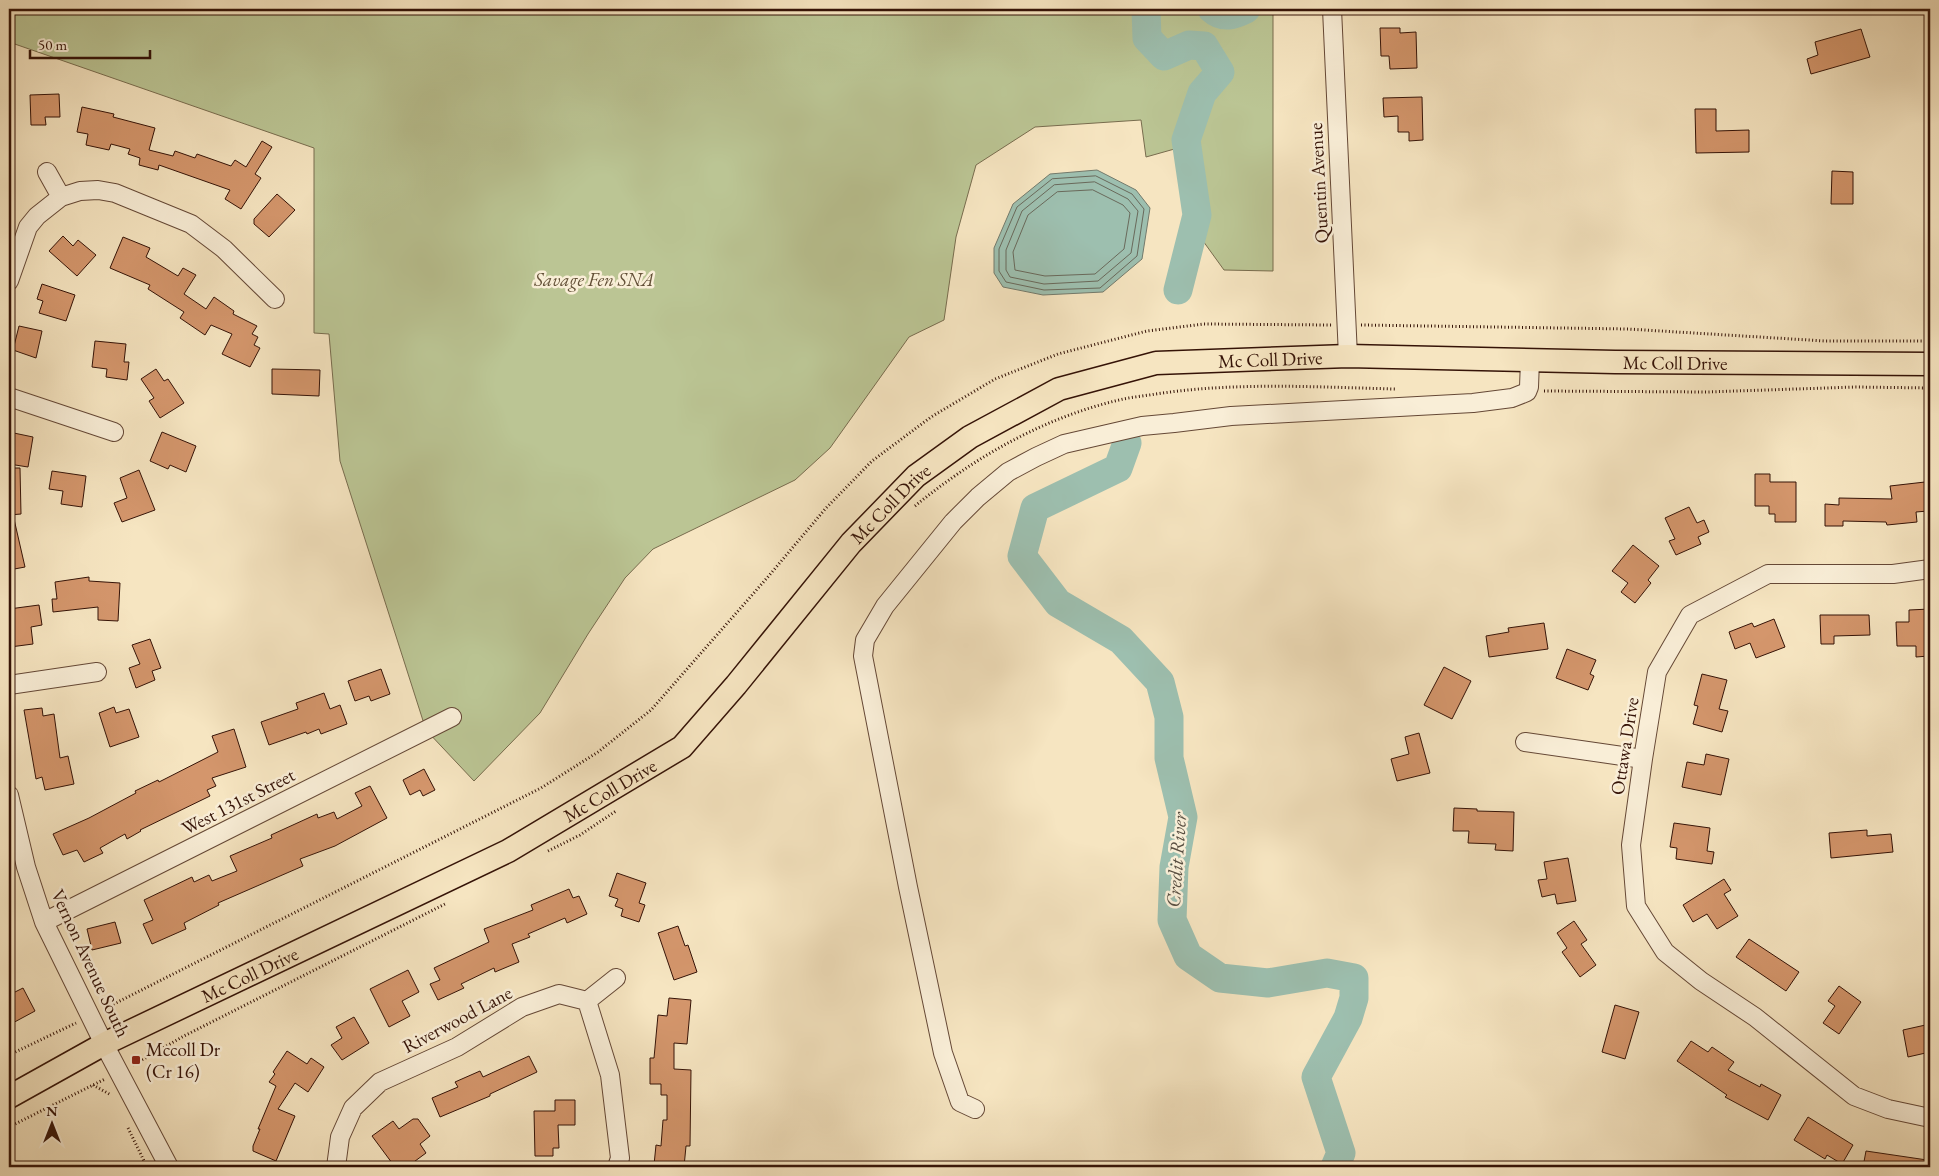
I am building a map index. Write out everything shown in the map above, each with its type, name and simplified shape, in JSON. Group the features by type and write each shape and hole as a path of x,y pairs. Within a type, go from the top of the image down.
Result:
{"main road":[{"name":"Mc Coll Drive","path":"9,1097 104,1044 508,851 682,747 736,685 851,542 916,476 970,437 1059,389 1156,364 1348,356 1930,364"}],"street":[{"name":"Quentin Avenue","path":"1332,9 1348,356"},
{"path":"47,172 61,197"},
{"path":"9,281 28,227 37,216 61,197 80,191 98,190 115,193 191,224 224,249 275,299"},
{"path":"976,1109 960,1102 943,1053 908,887 863,656 865,640 885,606 954,522 978,496 1008,472 1064,444 1142,426 1231,416 1473,403 1512,398 1527,392 1529,387 1530,360"},
{"path":"9,397 114,432"},
{"name":"Ottawa Drive","path":"1930,569 1893,574 1768,574 1690,615 1657,672 1642,759 1631,845 1636,906 1665,952 1701,981 1755,1017 1854,1096 1888,1109 1930,1118"},
{"path":"9,685 97,672"},
{"name":"West 131st Street","path":"44,922 452,717"},
{"path":"1525,742 1642,759"},
{"name":"Vernon Avenue South","path":"9,795 26,866 44,922 104,1044 169,1167"},
{"path":"616,978 587,1001 610,1075 620,1158 617,1167"},
{"name":"Riverwood Lane","path":"336,1167 340,1137 353,1108 380,1082 457,1048 522,1007 559,994 587,1001"}],"path":[{"path":"909,511 946,481 992,451 1049,422 1119,400 1188,389 1265,385 1403,389"},
{"path":"1527,392 1561,390 1706,392 1856,387 1930,388"},
{"path":"545,852 580,835 619,809"},
{"path":"9,1127 119,1073 184,1036 451,901"},
{"path":"94,1085 111,1094 115,1103"},
{"path":"124,1120 147,1167"}],"green space":[{"name":"Savage Fen SNA","path":"9,9 1273,9 1273,271 1224,270 1185,216 1198,194 1178,148 1146,157 1141,120 1035,127 976,165 956,237 944,320 909,337 830,448 795,480 653,549 625,578 540,713 474,781 426,730 340,461 329,334 314,333 314,148 9,42"}],"water":[{"path":"1097,170 1136,190 1150,208 1142,259 1103,292 1043,295 1003,287 994,273 994,248 1013,204 1050,174"}],"building":[{"path":"1380,28 1400,28 1400,33 1416,32 1417,68 1390,69 1389,56 1381,56"},
{"path":"1861,29 1870,57 1811,74 1807,59 1818,55 1815,42"},
{"path":"59,94 60,117 45,117 46,125 31,125 30,95"},
{"path":"1422,97 1423,140 1409,141 1409,132 1398,132 1398,116 1384,117 1383,98"},
{"path":"82,107 114,114 113,117 155,128 149,150 173,156 175,151 195,158 197,154 231,166 235,160 246,167 262,141 272,147 255,174 261,178 241,209 225,199 230,190 159,165 158,170 139,165 140,158 128,154 130,149 111,144 109,150 86,145 88,134 77,132"},
{"path":"1695,109 1716,109 1716,131 1749,130 1749,152 1696,153"},
{"path":"1832,171 1853,172 1853,204 1831,204"},
{"path":"277,194 295,210 269,237 254,224 254,219"},
{"path":"63,236 73,246 78,240 96,255 77,276 49,251"},
{"path":"123,237 150,248 146,257 178,276 183,268 196,275 184,294 206,309 214,297 234,311 233,314 257,326 252,334 258,337 254,345 260,348 250,367 222,354 232,334 211,325 205,335 180,318 184,312 148,289 150,285 110,268"},
{"path":"42,284 75,295 66,321 39,313 43,301 37,299"},
{"path":"19,326 42,331 36,358 13,350"},
{"path":"95,341 126,344 124,362 129,362 127,380 106,377 107,369 92,367"},
{"path":"156,369 164,381 168,379 184,403 160,418 149,401 154,398 141,379"},
{"path":"272,369 320,370 319,396 272,394"},
{"path":"9,432 33,437 28,467 9,464"},
{"path":"162,432 196,446 186,472 170,465 168,469 150,461"},
{"path":"9,468 20,468 21,514 9,515"},
{"path":"139,470 155,510 122,522 114,503 127,498 120,478"},
{"path":"52,471 86,476 82,507 61,504 63,491 49,489"},
{"path":"1755,474 1770,474 1770,482 1796,482 1796,522 1775,522 1775,514 1769,514 1769,506 1755,506"},
{"path":"1925,482 1928,511 1916,512 1917,522 1887,525 1886,522 1843,521 1843,526 1825,526 1825,504 1839,505 1839,498 1892,499 1890,486"},
{"path":"1689,507 1697,523 1704,520 1709,532 1698,537 1701,544 1676,555 1669,541 1675,539 1665,518"},
{"path":"14,519 25,567 9,570 9,520"},
{"path":"1633,545 1659,566 1648,580 1651,583 1635,603 1621,592 1628,583 1612,571"},
{"path":"89,577 89,581 120,583 118,621 98,620 98,607 53,612 52,599 57,599 55,582"},
{"path":"39,605 42,625 31,627 33,644 10,647 9,609"},
{"path":"1930,609 1929,656 1916,657 1916,646 1897,646 1896,622 1909,622 1909,610"},
{"path":"1820,615 1869,615 1870,635 1834,636 1834,644 1821,644"},
{"path":"1774,619 1785,647 1756,658 1750,643 1735,649 1729,632 1752,623 1754,627"},
{"path":"1544,623 1548,649 1489,657 1486,636 1509,632 1508,628"},
{"path":"150,639 161,668 152,671 155,680 136,688 129,668 140,664 132,645"},
{"path":"1567,649 1596,660 1590,674 1594,676 1588,690 1556,678"},
{"path":"1444,667 1471,681 1452,719 1424,705"},
{"path":"381,669 390,694 371,701 369,696 355,701 348,681"},
{"path":"1702,674 1727,680 1719,709 1728,711 1722,732 1693,724 1698,706 1694,705"},
{"path":"324,693 330,709 340,705 347,724 321,734 319,729 307,734 306,732 269,745 261,722 298,709 296,703"},
{"path":"114,707 116,713 129,709 139,737 110,747 99,713"},
{"path":"42,708 43,716 54,714 60,758 68,756 74,784 45,790 42,777 36,779 24,710"},
{"path":"234,729 246,767 212,778 216,786 207,790 210,796 140,830 127,839 125,834 100,848 103,853 84,862 77,850 63,855 53,834 89,818 136,793 135,791 158,780 159,782 218,752 212,736"},
{"path":"1419,733 1430,773 1397,781 1391,759 1409,754 1405,737"},
{"path":"1706,754 1729,759 1721,795 1682,787 1687,762 1704,765"},
{"path":"424,769 435,790 423,796 420,790 410,795 403,780"},
{"path":"370,786 387,818 335,846 300,859 303,866 218,903 219,905 184,923 186,929 152,944 143,924 153,920 144,900 192,877 194,882 209,875 212,881 237,871 230,856 272,838 271,835 317,814 318,818 334,812 337,819 362,806 355,793"},
{"path":"1454,808 1514,812 1513,851 1495,850 1496,844 1468,843 1469,831 1453,831"},
{"path":"1674,823 1710,828 1707,851 1714,852 1712,864 1676,859 1677,848 1670,847"},
{"path":"1867,830 1867,836 1891,834 1893,852 1831,858 1829,833"},
{"path":"1568,858 1576,901 1557,904 1555,894 1542,897 1538,880 1547,879 1544,862"},
{"path":"617,873 646,883 639,903 645,905 639,922 621,916 623,909 615,906 618,899 609,896"},
{"path":"1724,879 1731,890 1724,894 1738,916 1717,929 1707,914 1693,922 1683,905"},
{"path":"569,889 573,898 579,896 587,914 567,923 565,918 528,934 530,937 512,944 519,962 495,972 494,968 461,984 464,988 438,1000 430,984 440,980 434,968 489,942 484,929 533,910 531,905"},
{"path":"1574,921 1587,940 1581,944 1596,965 1580,977 1562,952 1567,948 1557,933"},
{"path":"115,922 121,943 92,950 87,929"},
{"path":"678,926 685,946 688,945 697,972 674,980 658,933"},
{"path":"1749,939 1799,972 1786,991 1736,957"},
{"path":"408,970 419,992 402,1001 410,1016 389,1027 370,989"},
{"path":"1839,986 1861,1002 1839,1034 1823,1023 1835,1006 1828,1001"},
{"path":"23,988 35,1011 9,1025 9,995"},
{"path":"669,998 691,1000 687,1044 674,1043 674,1069 691,1070 690,1146 686,1146 684,1167 654,1165 656,1145 661,1146 663,1120 667,1120 667,1095 661,1095 661,1084 650,1084 650,1058 654,1058 658,1015 667,1016"},
{"path":"1615,1005 1639,1012 1625,1059 1602,1052"},
{"path":"354,1017 369,1043 342,1060 331,1045 342,1038 336,1027"},
{"path":"1930,1024 1930,1052 1908,1057 1903,1030"},
{"path":"1691,1041 1708,1052 1712,1047 1734,1062 1728,1070 1760,1087 1761,1084 1781,1095 1768,1120 1725,1097 1727,1095 1677,1061"},
{"path":"287,1051 307,1064 311,1058 324,1067 308,1092 295,1083 278,1109 295,1116 276,1161 253,1151 253,1146 276,1086 269,1082 275,1074 273,1072"},
{"path":"529,1056 537,1072 490,1094 490,1096 440,1117 432,1098 458,1087 455,1082 480,1071 483,1077"},
{"path":"555,1100 575,1100 575,1125 558,1125 559,1148 553,1148 553,1156 535,1156 534,1111 555,1111"},
{"path":"1808,1117 1853,1145 1842,1164 1827,1155 1825,1159 1794,1140"},
{"path":"413,1119 418,1119 430,1136 420,1144 426,1153 407,1167 395,1167 372,1136 393,1121 399,1129"},
{"path":"1866,1151 1927,1160 1927,1167 1863,1167"}],"waterway":[{"name":"Credit River","path":"1146,9 1147,38 1164,56 1189,45 1204,46 1220,72 1202,93 1186,140 1197,215 1178,290"},
{"name":"Credit River","path":"1212,9 1224,15 1246,9"},
{"name":"Credit River","path":"1127,443 1118,468 1035,508 1022,556 1058,603 1121,640 1160,682 1169,717 1169,758 1183,817 1174,867 1172,920 1188,956 1220,978 1268,983 1327,973 1354,978 1354,998 1348,1018 1316,1077 1341,1153 1335,1167"}],"place":[{"name":"Mccoll Dr (Cr 16)","path":"136,1060"}]}
